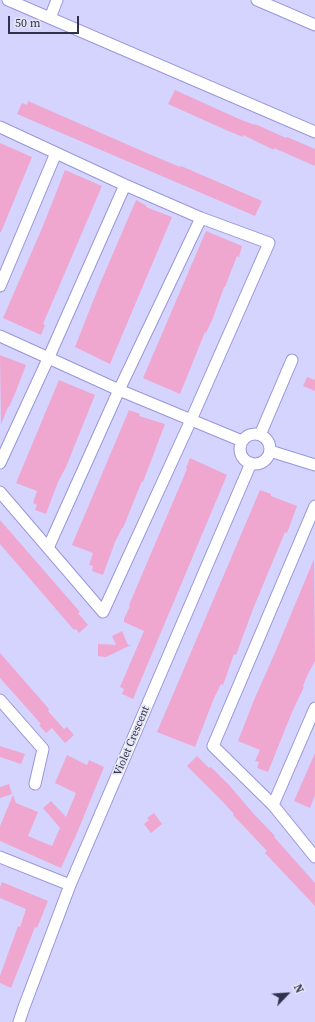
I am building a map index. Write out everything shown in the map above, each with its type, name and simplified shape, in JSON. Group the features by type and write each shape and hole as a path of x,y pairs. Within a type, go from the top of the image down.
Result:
{"street":[{"path":"8,0 315,132"},
{"path":"50,18 57,0"},
{"path":"257,0 315,24"},
{"path":"0,127 125,185 201,218 268,243 191,420 103,612 0,492"},
{"path":"0,286 56,153"},
{"path":"0,463 125,185"},
{"path":"48,548 119,390 201,218"},
{"path":"0,336 119,390 242,441"},
{"path":"260,434 292,360"},
{"path":"260,434 268,441 270,451 269,455 265,460 251,463 246,460 241,451 242,441 250,435 260,434"},
{"path":"270,451 315,465"},
{"name":"Violet Crescent","path":"19,1022 70,885 251,463"},
{"path":"315,506 213,746 273,805 315,857"},
{"path":"0,700 43,749 35,784"},
{"path":"273,805 315,708"},
{"path":"0,857 70,885"}],"building":[{"path":"175,90 239,119 255,124 315,149 315,166 274,148 274,150 243,135 243,137 226,130 168,104"},
{"path":"28,101 262,201 255,216 17,114 22,103 27,105"},
{"path":"0,143 32,157 1,232 0,232"},
{"path":"65,170 102,186 43,324 45,325 41,335 3,318 43,226"},
{"path":"136,200 147,206 146,207 172,217 110,364 75,347 99,286"},
{"path":"206,231 242,246 239,257 237,256 213,318 206,333 205,332 180,394 143,378"},
{"path":"0,355 26,365 1,425"},
{"path":"307,377 315,380 315,391 303,386"},
{"path":"59,380 95,395 46,514 35,510 37,505 33,503 37,491 16,483"},
{"path":"129,410 140,414 139,416 165,424 143,482 142,481 123,528 115,542 103,575 92,571 93,566 89,565 93,553 72,545"},
{"path":"190,458 227,475 133,699 122,694 124,689 120,687 144,631 124,622 124,619 187,469 186,468"},
{"path":"260,490 297,506 287,533 285,532 253,609 236,655 234,654 223,685 221,684 214,698 195,747 157,732"},
{"path":"0,520 80,612 78,613 88,625 79,633 76,629 74,630 0,544"},
{"path":"314,559 315,661 307,676 303,686 304,687 292,712 268,772 257,768 259,762 255,761 260,750 238,741"},
{"path":"122,631 128,645 131,645 106,657 98,656 98,644 116,645 112,636"},
{"path":"0,653 49,709 48,711 64,729 67,727 74,735 65,743 52,728 46,733 39,725 41,724 0,678"},
{"path":"0,746 25,754 21,764 0,757"},
{"path":"315,753 315,795 310,808 294,801"},
{"path":"67,755 87,765 89,760 104,767 61,868 0,841 0,826 13,795 16,803 38,812 28,836 52,846 60,828 43,808 51,801 66,817 76,793 55,783"},
{"path":"197,756 209,768 211,767 230,786 315,883 315,906 265,853 267,851 233,815 234,814 187,766"},
{"path":"9,784 12,794 0,798 0,787"},
{"path":"154,813 162,824 151,833 144,824 149,820 147,818"},
{"path":"2,882 48,901 37,928 35,927 11,988 0,983 0,976 18,926 20,927 26,909 0,898 0,887"}]}
